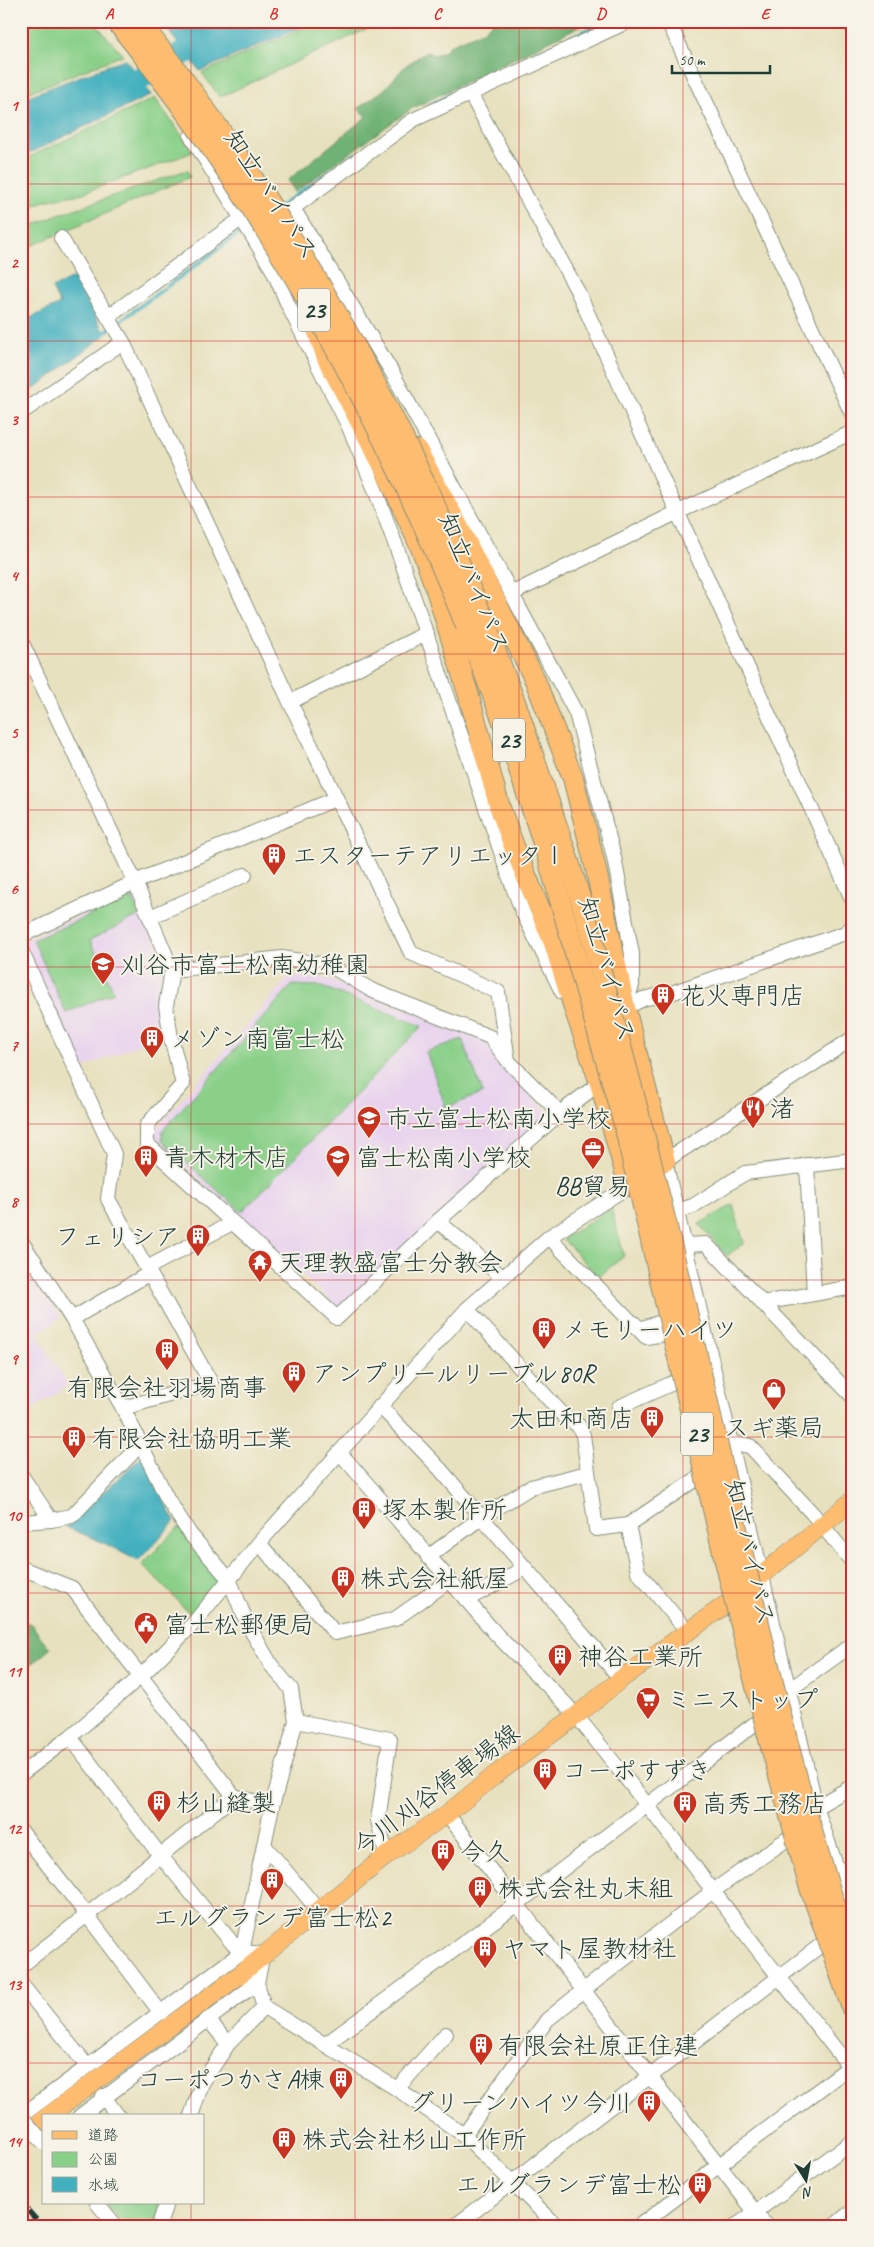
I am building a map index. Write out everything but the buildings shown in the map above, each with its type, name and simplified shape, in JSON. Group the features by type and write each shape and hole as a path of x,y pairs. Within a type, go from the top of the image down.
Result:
{"highway":[{"name":"知立バイパス","path":"116,21 203,136 305,294 388,450 442,566 475,622 518,710 591,932 663,1207 773,1683 827,1882 853,1958"},
{"name":"知立バイパス","path":"139,21 239,158 304,257 360,356 428,490 475,622 505,727 547,855 624,1124 725,1561 770,1743 809,1884 853,2011"},
{"path":"305,294 327,358 385,469 422,550 468,693 500,808 554,943 600,1083 628,1186"},
{"path":"399,433 420,452 535,680 556,732 583,816 625,1008 665,1161"}],"main road":[{"name":"今川刈谷停車場線","path":"51,2114 238,1976 252,1957 318,1910 386,1856 447,1814 621,1680 728,1603 853,1500"},
{"path":"21,2136 42,2120"}],"street":[{"path":"625,1008 632,985 632,954 614,857 576,713 393,374 293,208 413,120 629,21"},
{"path":"668,21 853,416"},
{"path":"126,49 185,127 273,270 289,307 348,427 376,492 427,633 516,896 565,998 575,1011"},
{"path":"471,95 578,292 853,901"},
{"path":"108,317 234,224"},
{"path":"61,238 123,342 335,799 411,953 498,992 508,1061"},
{"path":"22,410 123,342"},
{"path":"511,594 678,512 853,432"},
{"path":"290,702 427,633"},
{"path":"21,641 135,882 172,970 166,1006 171,1038 183,1084 148,1125 147,1144 337,1318 438,1221 560,1113 600,1083"},
{"path":"21,936 135,882 335,799"},
{"path":"150,917 245,875"},
{"path":"625,1008 643,1000 674,992 845,933 853,926"},
{"path":"21,950 114,1154 108,1199 211,1382 123,1408"},
{"path":"172,970 282,958 331,966 371,990 490,1037 508,1061 560,1113"},
{"path":"21,1774 70,1737 140,1677 193,1624 260,1543 380,1406 467,1309 502,1277 628,1186 853,1038"},
{"path":"678,1211 693,1206 745,1173 853,1160"},
{"path":"665,1161 750,1517 761,1574 816,1807 853,1915"},
{"path":"807,1165 814,1293"},
{"path":"628,1186 700,1476 757,1722 823,1943 853,2024"},
{"path":"438,1221 502,1277"},
{"path":"72,1319 149,1270 232,1222"},
{"path":"21,1241 72,1319 123,1408 142,1443 167,1498 190,1534 230,1578 251,1630 272,1665 291,1689 296,1721 272,1806 264,1845 252,1957 264,2007 397,2089 464,2135 557,2226"},
{"path":"553,1241 646,1337 663,1328"},
{"path":"685,1245 706,1244 853,1397"},
{"path":"21,1268 34,1260"},
{"path":"762,1303 853,1287"},
{"path":"467,1309 564,1416 578,1425 583,1435 596,1529 628,1524 700,1476"},
{"path":"619,1407 676,1382"},
{"path":"380,1406 440,1469 621,1680"},
{"path":"21,1522 51,1520 72,1516 142,1443"},
{"path":"731,1443 750,1446 853,1563"},
{"path":"340,1453 448,1581 576,1716 646,1804 778,1978 851,2065 639,2226"},
{"path":"428,1557 482,1517 531,1487 587,1473"},
{"path":"21,1474 51,1520"},
{"path":"628,1524 638,1572 688,1632"},
{"path":"260,1543 335,1633 395,1619 448,1581"},
{"path":"21,1568 72,1588 234,1796 272,1806"},
{"path":"466,1600 525,1568"},
{"path":"789,1690 853,1644"},
{"path":"296,1721 390,1738 378,1820 386,1856"},
{"path":"326,2044 518,1904 646,1804 757,1722"},
{"path":"70,1737 160,1855 233,1944 252,1957"},
{"path":"816,1807 851,1791"},
{"path":"21,1966 87,1916 234,1796"},
{"path":"447,1814 720,2164 766,2226"},
{"path":"21,1831 162,2013"},
{"path":"464,2135 547,2020 713,1891 790,1837"},
{"path":"264,1845 318,1910"},
{"path":"455,2226 853,1921"},
{"path":"42,2141 21,2116 162,2013 252,1957"},
{"path":"238,1976 257,1983"},
{"path":"82,2114 103,2096 257,1983"},
{"path":"21,1984 87,2066"},
{"path":"192,2114 202,2083 228,2044 264,2007"},
{"path":"208,2019 228,2044"},
{"path":"397,2089 446,2034"},
{"path":"103,2096 116,2114"},
{"path":"736,2226 853,2141"},
{"path":"97,2204 116,2226"},
{"path":"159,2226 166,2204"},
{"path":"834,2226 853,2210"}],"shaded area":[{"name":"刈谷市富士松南幼稚園","path":"136,891 166,965 167,1032 81,1069 22,941"},
{"name":"富士松南小学校","path":"289,977 319,977 346,985 486,1041 506,1068 552,1116 340,1309 155,1141 156,1129"},
{"path":"30,1272 61,1317 37,1334 68,1385 21,1417 21,1278"}],"green space":[{"path":"21,21 93,21 123,55 21,95"},
{"path":"320,21 384,21 220,97 202,73"},
{"path":"493,21 590,21 411,109 295,192 288,180 366,117 358,108 385,89 405,66 426,52 434,55 444,52 450,45 483,31"},
{"path":"155,98 193,152 80,194 44,201 21,211 21,161"},
{"path":"187,170 190,177 21,250 21,230"},
{"path":"132,897 140,915 90,940 114,992 66,1013 33,940"},
{"path":"292,985 320,986 422,1026 242,1212 162,1141 163,1130"},
{"path":"462,1039 483,1093 446,1108 426,1052"},
{"path":"733,1205 744,1243 727,1256 699,1224"},
{"path":"611,1208 624,1256 598,1277 563,1239"},
{"path":"179,1527 224,1578 192,1616 142,1564"},
{"path":"21,1620 31,1624 50,1649 21,1673"},
{"path":"106,2204 161,2204 154,2226 124,2226"}],"water":[{"path":"182,21 315,21 200,71 166,28"},
{"path":"125,59 151,95 21,157 21,99"},
{"path":"75,277 105,335 25,396 21,391 21,322 60,304 52,288"},
{"path":"142,1456 175,1521 138,1561 102,1542 66,1527"}],"waterway":[{"path":"112,95 204,41 244,21"},
{"path":"430,105 605,21"},
{"path":"279,207 356,154"},
{"path":"101,335 244,230"}],"railway":[{"path":"21,2203 42,2226"}],"place":[{"name":"エスターテアリエッタⅠ","path":"274,876"},
{"name":"刈谷市富士松南幼稚園","path":"103,985"},
{"name":"花火専門店","path":"663,1016"},
{"name":"メゾン南富士松","path":"152,1059"},
{"name":"渚","path":"753,1129"},
{"name":"市立富士松南小学校","path":"369,1139"},
{"name":"BB貿易","path":"593,1170"},
{"name":"青木材木店","path":"146,1178"},
{"name":"富士松南小学校","path":"338,1178"},
{"name":"フェリシア","path":"198,1257"},
{"name":"天理教盛富士分教会","path":"260,1283"},
{"name":"メモリーハイツ","path":"544,1350"},
{"name":"有限会社羽場商事","path":"167,1371"},
{"name":"アンプリールリーブル80R","path":"294,1394"},
{"name":"スギ薬局","path":"774,1411"},
{"name":"太田和商店","path":"652,1439"},
{"name":"有限会社協明工業","path":"74,1459"},
{"name":"塚本製作所","path":"364,1530"},
{"name":"株式会社紙屋","path":"343,1599"},
{"name":"富士松郵便局","path":"146,1645"},
{"name":"神谷工業所","path":"560,1677"},
{"name":"ミニストップ","path":"648,1720"},
{"name":"コーポすずき","path":"545,1791"},
{"name":"杉山縫製","path":"159,1823"},
{"name":"高秀工務店","path":"685,1824"},
{"name":"今久","path":"443,1872"},
{"name":"エルグランデ富士松2","path":"272,1901"},
{"name":"株式会社丸末組","path":"480,1909"},
{"name":"ヤマト屋教材社","path":"485,1969"},
{"name":"有限会社原正住建","path":"481,2066"},
{"name":"コーポつかさA棟","path":"341,2100"},
{"name":"グリーンハイツ今川","path":"649,2123"},
{"name":"株式会社杉山工作所","path":"284,2160"},
{"name":"エルグランデ富士松","path":"700,2205"}]}
